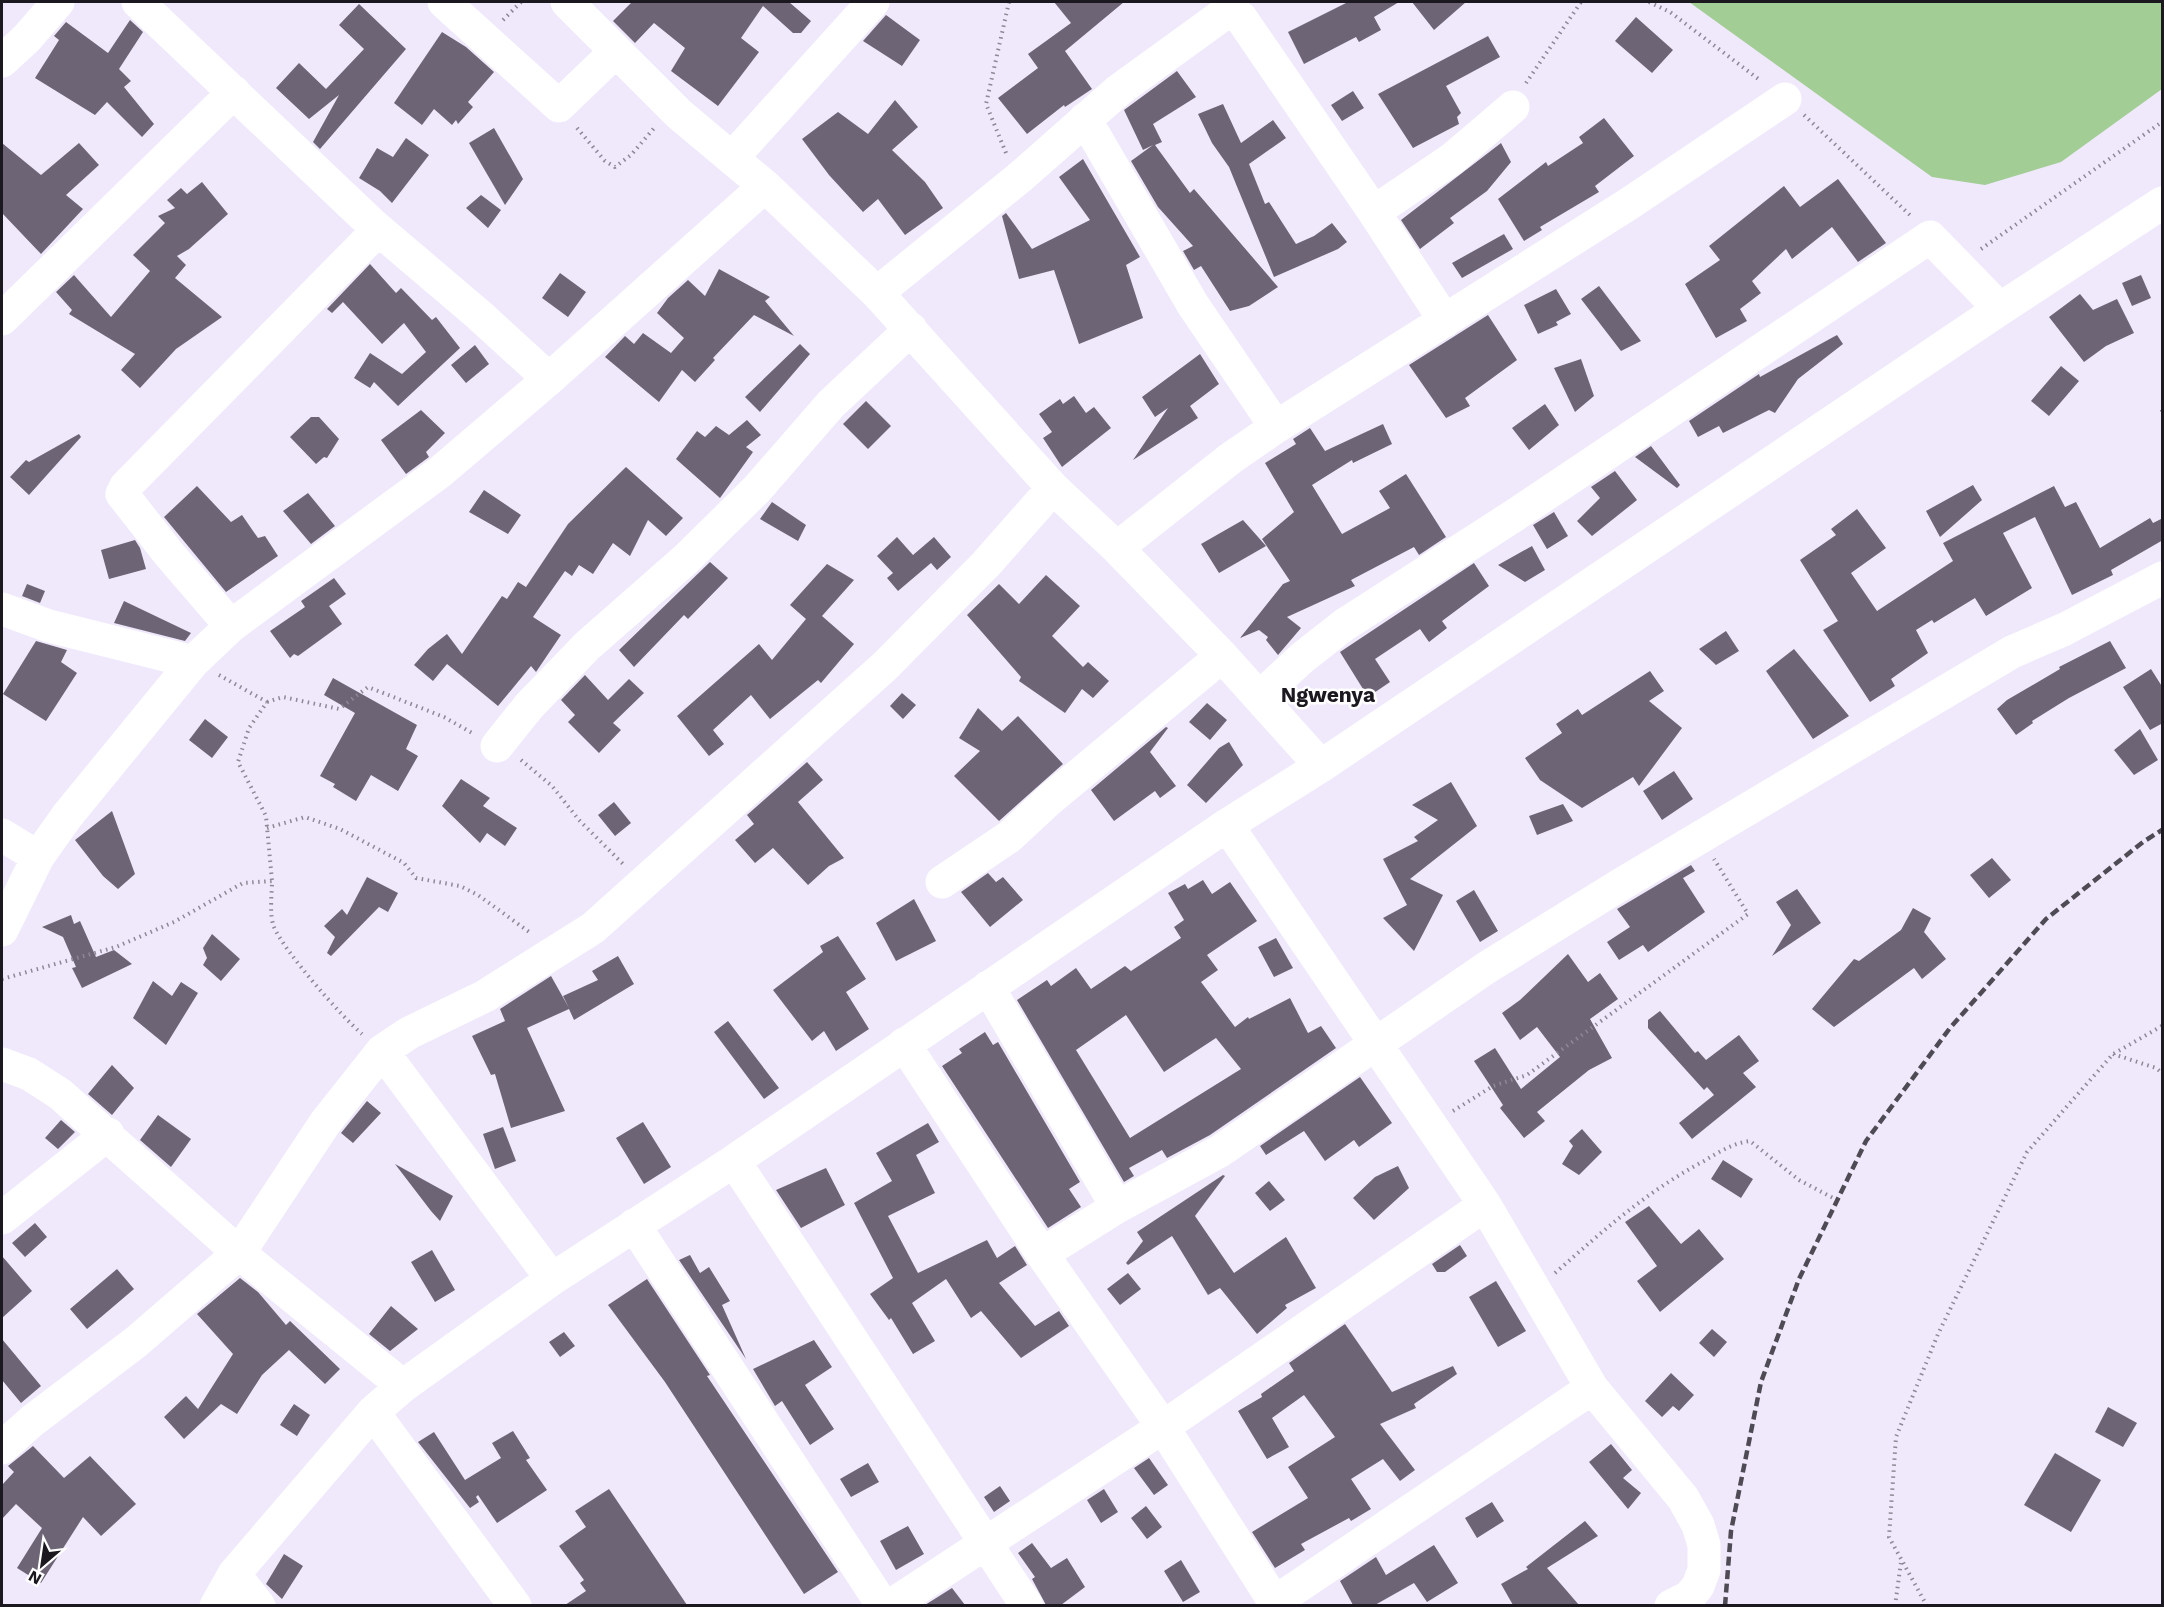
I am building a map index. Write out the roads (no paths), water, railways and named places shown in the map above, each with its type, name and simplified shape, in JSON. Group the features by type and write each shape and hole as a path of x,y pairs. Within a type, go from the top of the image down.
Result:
{"street":[{"path":"2,61 27,38 58,2"},
{"path":"138,2 378,230 479,315 549,380"},
{"path":"444,2 559,106 615,51"},
{"path":"567,2 679,114 765,186 877,293 1053,488 1117,548 1221,656 1321,766"},
{"path":"732,158 873,2"},
{"path":"877,293 1019,178 1085,118 1221,16 1232,12 1241,18 1374,212 1445,321"},
{"path":"2,319 234,92"},
{"path":"1117,548 1231,458 1276,427 1445,321 1785,99"},
{"path":"1374,212 1452,159 1513,107"},
{"path":"1085,118 1193,305 1276,427"},
{"path":"2,930 38,857 96,777 192,662 231,626 440,472 549,380 765,186"},
{"path":"216,1605 234,1574 373,1412 402,1386 552,1279 734,1161 1227,825 1321,766 2000,309 2163,203"},
{"path":"231,626 169,554 122,494 126,486 172,438 378,230"},
{"path":"1260,698 1302,658 1344,625 1515,515 1930,237 2000,309"},
{"path":"497,746 529,706 587,646 686,559 757,489 831,404 911,329"},
{"path":"2,1448 32,1421 136,1342 239,1253 325,1123 382,1051 409,1033 485,996 593,928 885,666 986,564 1053,488"},
{"path":"1042,1254 1118,1207 1220,1151 1486,968 1700,836 1993,663 2163,578"},
{"path":"2,609 49,626 192,662"},
{"path":"942,882 1009,837 1050,799 1221,656"},
{"path":"1227,825 1376,1042 1430,1128 1485,1205 1592,1388 1683,1498 1698,1525 1704,1545 1704,1570 1698,1586 1689,1597 1671,1605"},
{"path":"2,836 38,857"},
{"path":"988,987 1118,1207"},
{"path":"904,1044 1042,1254 1163,1427 1276,1604 1592,1388"},
{"path":"382,1051 552,1279"},
{"path":"2,1064 29,1074 60,1094 108,1134 239,1253 402,1386"},
{"path":"2,1218 108,1134"},
{"path":"734,1161 1027,1605"},
{"path":"890,1605 1163,1427 1485,1205"},
{"path":"634,1225 883,1605"},
{"path":"373,1412 515,1605"},
{"path":"234,1574 259,1605"}],"railway":[{"path":"1725,1606 1731,1531 1761,1382 1799,1279 1866,1141 1950,1028 2046,919 2143,842 2162,830"}],"district":[{"name":"Ngwenya","path":"1328,694"}]}
